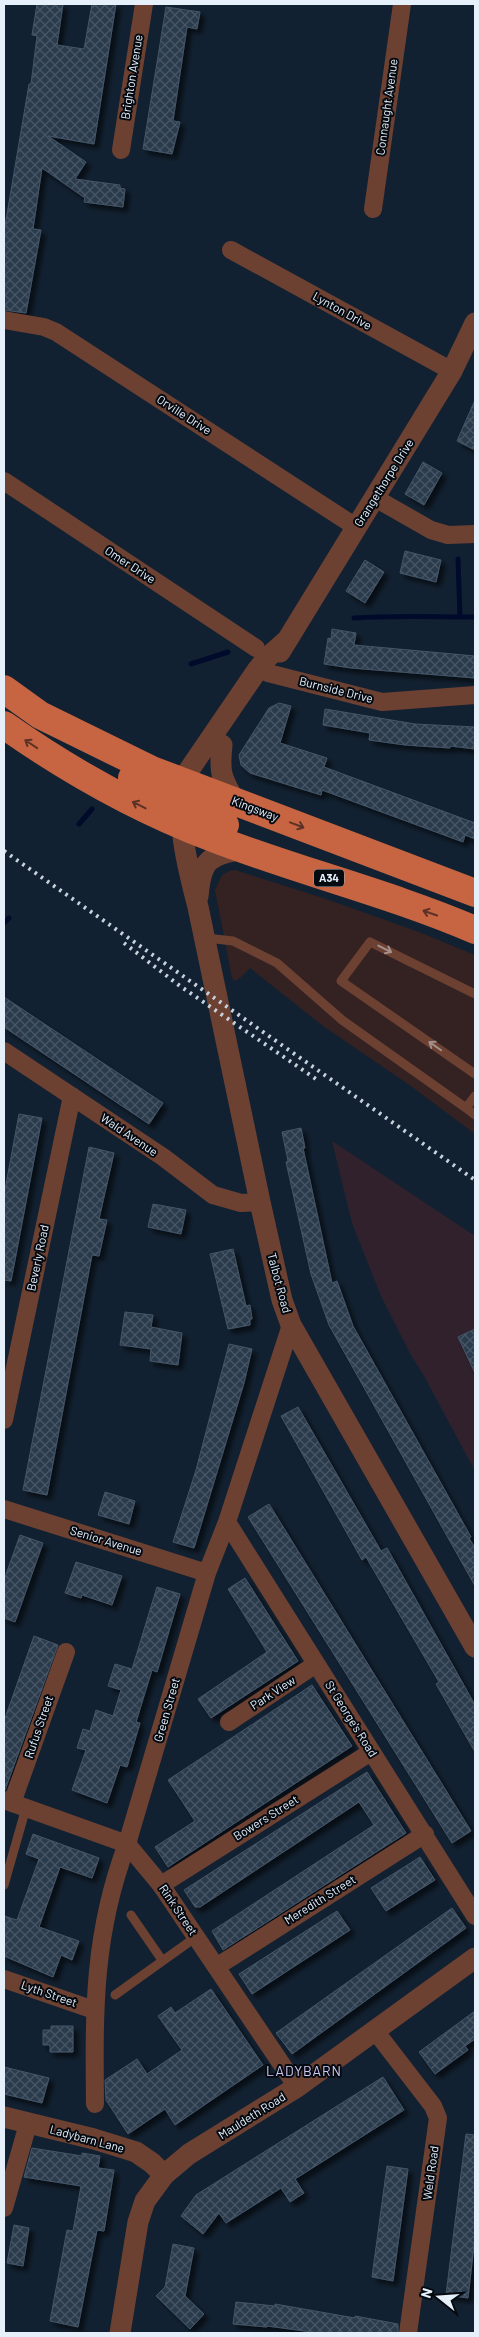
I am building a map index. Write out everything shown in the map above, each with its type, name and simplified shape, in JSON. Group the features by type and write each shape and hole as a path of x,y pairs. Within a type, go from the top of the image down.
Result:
{"highway":[{"name":"Kingsway","path":"4,689 94,757 187,800 277,847 329,878"},
{"name":"Kingsway","path":"4,725 58,762 89,779 187,800 235,801 475,893"},
{"name":"Kingsway","path":"187,800 242,849 475,930"}],"street":[{"name":"Brighton Avenue","path":"121,150 144,4"},
{"name":"Connaught Avenue","path":"373,209 402,4"},
{"name":"Lynton Drive","path":"231,250 452,371"},
{"name":"Orville Drive","path":"4,320 44,327 56,332 356,527"},
{"name":"Grangethorpe Drive","path":"187,800 222,745 263,671 269,656 287,640 452,371 475,323"},
{"name":"Omer Drive","path":"4,481 256,648"},
{"path":"375,498 431,530 448,535 475,534"},
{"name":"Grangethorpe Drive","path":"187,800 192,765 263,671"},
{"name":"Burnside Drive","path":"263,671 382,702 475,695"},
{"path":"222,745 220,771 225,786 235,801"},
{"name":"Talbot Road","path":"187,800 187,868 198,907 203,938 282,1300 291,1325 475,1647"},
{"name":"Talbot Road","path":"198,907 200,882 204,868 218,854 242,849"},
{"name":"Wald Avenue","path":"4,1051 163,1157 213,1195 240,1203 260,1202"},
{"name":"Beverly Road","path":"4,1420 72,1096"},
{"name":"Green Street","path":"95,2104 94,2010 99,1949 115,1876 127,1844 207,1572 227,1522 291,1325"},
{"name":"Senior Avenue","path":"4,1509 207,1572"},
{"name":"St George's Road","path":"227,1522 475,1916"},
{"name":"Rufus Street","path":"14,1804 66,1652"},
{"name":"Park View","path":"229,1722 316,1664"},
{"name":"Bowers Street","path":"161,1884 372,1752"},
{"path":"14,1804 127,1844"},
{"name":"Meredith Street","path":"216,1966 425,1834"},
{"name":"Rink Street","path":"127,1844 161,1884 297,2087"},
{"name":"Mauldeth Road","path":"120,2333 138,2222 146,2201 164,2175 189,2154 297,2087 376,2032 475,1958"},
{"name":"Lyth Street","path":"4,1978 94,2010"},
{"name":"Weld Road","path":"376,2032 433,2106 438,2118 408,2333"},
{"name":"Ladybarn Lane","path":"4,2117 94,2139 136,2152 152,2163 164,2175"},
{"path":"4,2208 28,2124"}],"lane":[{"path":"203,938 233,941 277,963 342,1020 475,1115"},
{"path":"475,994 370,942 341,981 475,1074"},
{"path":"466,1108 475,1096"},
{"path":"4,1885 14,1804"},
{"path":"131,1915 162,1960"},
{"path":"115,1995 196,1937"}],"shaded area":[{"path":"235,870 326,899 419,932 475,955 475,1134 408,1084 323,1026 250,968 235,981 232,978 215,890 222,875"},
{"path":"332,1141 475,1236 475,1471 412,1357 381,1296 352,1223"}],"building":[{"path":"37,4 63,4 57,45 84,49 92,4 116,4 94,144 48,136 86,162 75,179 120,185 120,188 125,189 123,207 84,202 85,198 42,168 33,229 41,230 26,313 4,310 4,232 29,84 31,84 37,36 32,35"},
{"path":"166,7 200,12 197,29 187,27 173,121 180,122 172,154 143,149"},
{"path":"475,400 475,450 457,441"},
{"path":"423,462 442,473 424,505 405,494"},
{"path":"405,551 441,560 436,582 400,573"},
{"path":"365,560 384,572 365,603 346,591"},
{"path":"332,629 356,633 354,645 475,656 475,678 324,664 328,638 331,639"},
{"path":"279,703 291,706 280,743 327,758 324,767 475,823 475,839 465,835 463,842 322,790 321,795 250,773 241,765 239,755 269,708"},
{"path":"325,709 415,724 475,727 475,749 450,746 450,748 405,745 369,740 370,733 323,725"},
{"path":"4,997 163,1103 149,1124 4,1027"},
{"path":"19,1114 42,1118 11,1281 4,1280 4,1195"},
{"path":"301,1128 305,1148 303,1148 332,1283 337,1281 353,1326 471,1537 469,1538 475,1548 475,1586 329,1325 311,1274 286,1162 288,1161 282,1132"},
{"path":"89,1147 114,1153 99,1219 107,1220 99,1256 92,1255 47,1495 23,1490"},
{"path":"153,1204 186,1210 181,1234 148,1227"},
{"path":"233,1249 246,1306 250,1305 252,1319 250,1319 250,1325 228,1329 210,1254"},
{"path":"125,1312 153,1315 151,1327 182,1333 178,1365 150,1361 151,1349 120,1345"},
{"path":"475,1329 475,1373 458,1337"},
{"path":"229,1344 252,1349 244,1383 194,1548 173,1542 196,1470"},
{"path":"298,1407 381,1551 387,1548 475,1705 475,1752 436,1684 439,1682 366,1557 362,1560 281,1416"},
{"path":"105,1492 135,1501 129,1524 98,1515"},
{"path":"269,1504 471,1831 452,1843 248,1517"},
{"path":"20,1535 43,1543 15,1622 4,1618 4,1580"},
{"path":"76,1562 122,1576 112,1605 82,1595 81,1598 65,1593"},
{"path":"245,1578 298,1661 211,1718 198,1699 267,1652 228,1589"},
{"path":"157,1587 180,1594 157,1672 152,1670 136,1722 140,1723 127,1767 120,1765 107,1803 72,1790 86,1750 77,1748 83,1729 90,1731 96,1710 113,1716 121,1690 108,1686 115,1664 132,1669"},
{"path":"34,1636 58,1645 4,1790 4,1721"},
{"path":"312,1685 352,1746 168,1867 155,1847 195,1821 168,1780"},
{"path":"367,1772 406,1833 223,1950 212,1931 374,1825 359,1802 200,1907 195,1907 184,1890"},
{"path":"33,1834 99,1858 92,1878 60,1867 39,1927 79,1941 72,1960 61,1955 53,1977 4,1956 4,1916 17,1920 39,1859 26,1854"},
{"path":"420,1857 435,1880 386,1911 371,1888"},
{"path":"452,1908 466,1928 292,2054 276,2033"},
{"path":"337,1911 350,1930 252,1994 239,1974"},
{"path":"211,1989 263,2065 175,2125 165,2109 128,2134 106,2100 105,2080 137,2059 147,2074 182,2050 158,2016 171,2007 175,2013"},
{"path":"475,2011 475,2039 465,2046 468,2050 435,2074 419,2052"},
{"path":"51,2026 73,2026 73,2052 50,2052 50,2045 43,2045 43,2030 51,2030"},
{"path":"4,2067 49,2078 42,2103 4,2094"},
{"path":"383,2077 404,2110 295,2179 304,2193 290,2202 281,2188 226,2223 219,2213 203,2234 181,2216 196,2195"},
{"path":"466,2134 475,2135 475,2236 468,2298 446,2295"},
{"path":"32,2148 82,2156 82,2153 100,2156 98,2168 114,2170 104,2231 97,2230 78,2327 50,2321 67,2230 73,2231 81,2186 24,2177"},
{"path":"387,2166 408,2169 393,2281 372,2277"},
{"path":"14,2225 29,2228 23,2266 7,2263"},
{"path":"173,2244 194,2248 185,2296 204,2314 190,2329 156,2296 165,2287"},
{"path":"236,2302 275,2306 275,2304 398,2324 398,2333 320,2333 267,2326 233,2324"}],"waterway":[{"path":"458,559 460,617"},
{"path":"354,618 400,616 475,617"},
{"path":"191,664 228,652"},
{"path":"79,824 92,809"},
{"path":"4,923 9,918"}],"railway":[{"path":"4,851 475,1180"},
{"path":"124,943 180,986 316,1079"}],"district":[{"name":"LADYBARN","path":"304,2071"}]}
